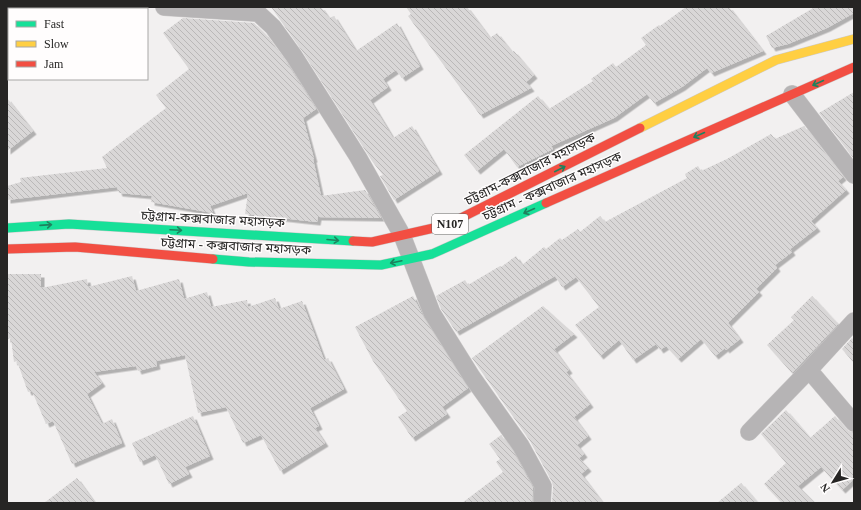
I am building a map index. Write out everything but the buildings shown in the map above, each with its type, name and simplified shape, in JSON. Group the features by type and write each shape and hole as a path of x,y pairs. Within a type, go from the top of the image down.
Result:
{"highway":[{"name":"চট্টগ্রাম-কক্সবাজার মহাসড়ক","path":"7,228 69,224 372,242 448,225 776,60 854,39"},
{"name":"চট্টগ্রাম - কক্সবাজার মহাসড়ক","path":"7,249 75,247 257,263 381,265 411,259 432,254 854,67"}],"street":[{"path":"164,7 258,13 273,27 294,56 358,157 402,235 432,313 472,378 521,446 544,486 542,503"},
{"path":"792,94 854,175"},
{"path":"749,432 854,321"},
{"path":"809,370 854,423"}],"traffic: fast":[{"path":"213,259 249,262 381,265 432,254 546,203"},
{"path":"7,228 69,224 353,241"}],"traffic: slow":[{"path":"640,128 776,60 854,39"}],"traffic: jam":[{"path":"546,203 854,67"},
{"path":"353,241 372,242 447,225 640,128"},
{"path":"7,249 75,247 213,259"}]}
